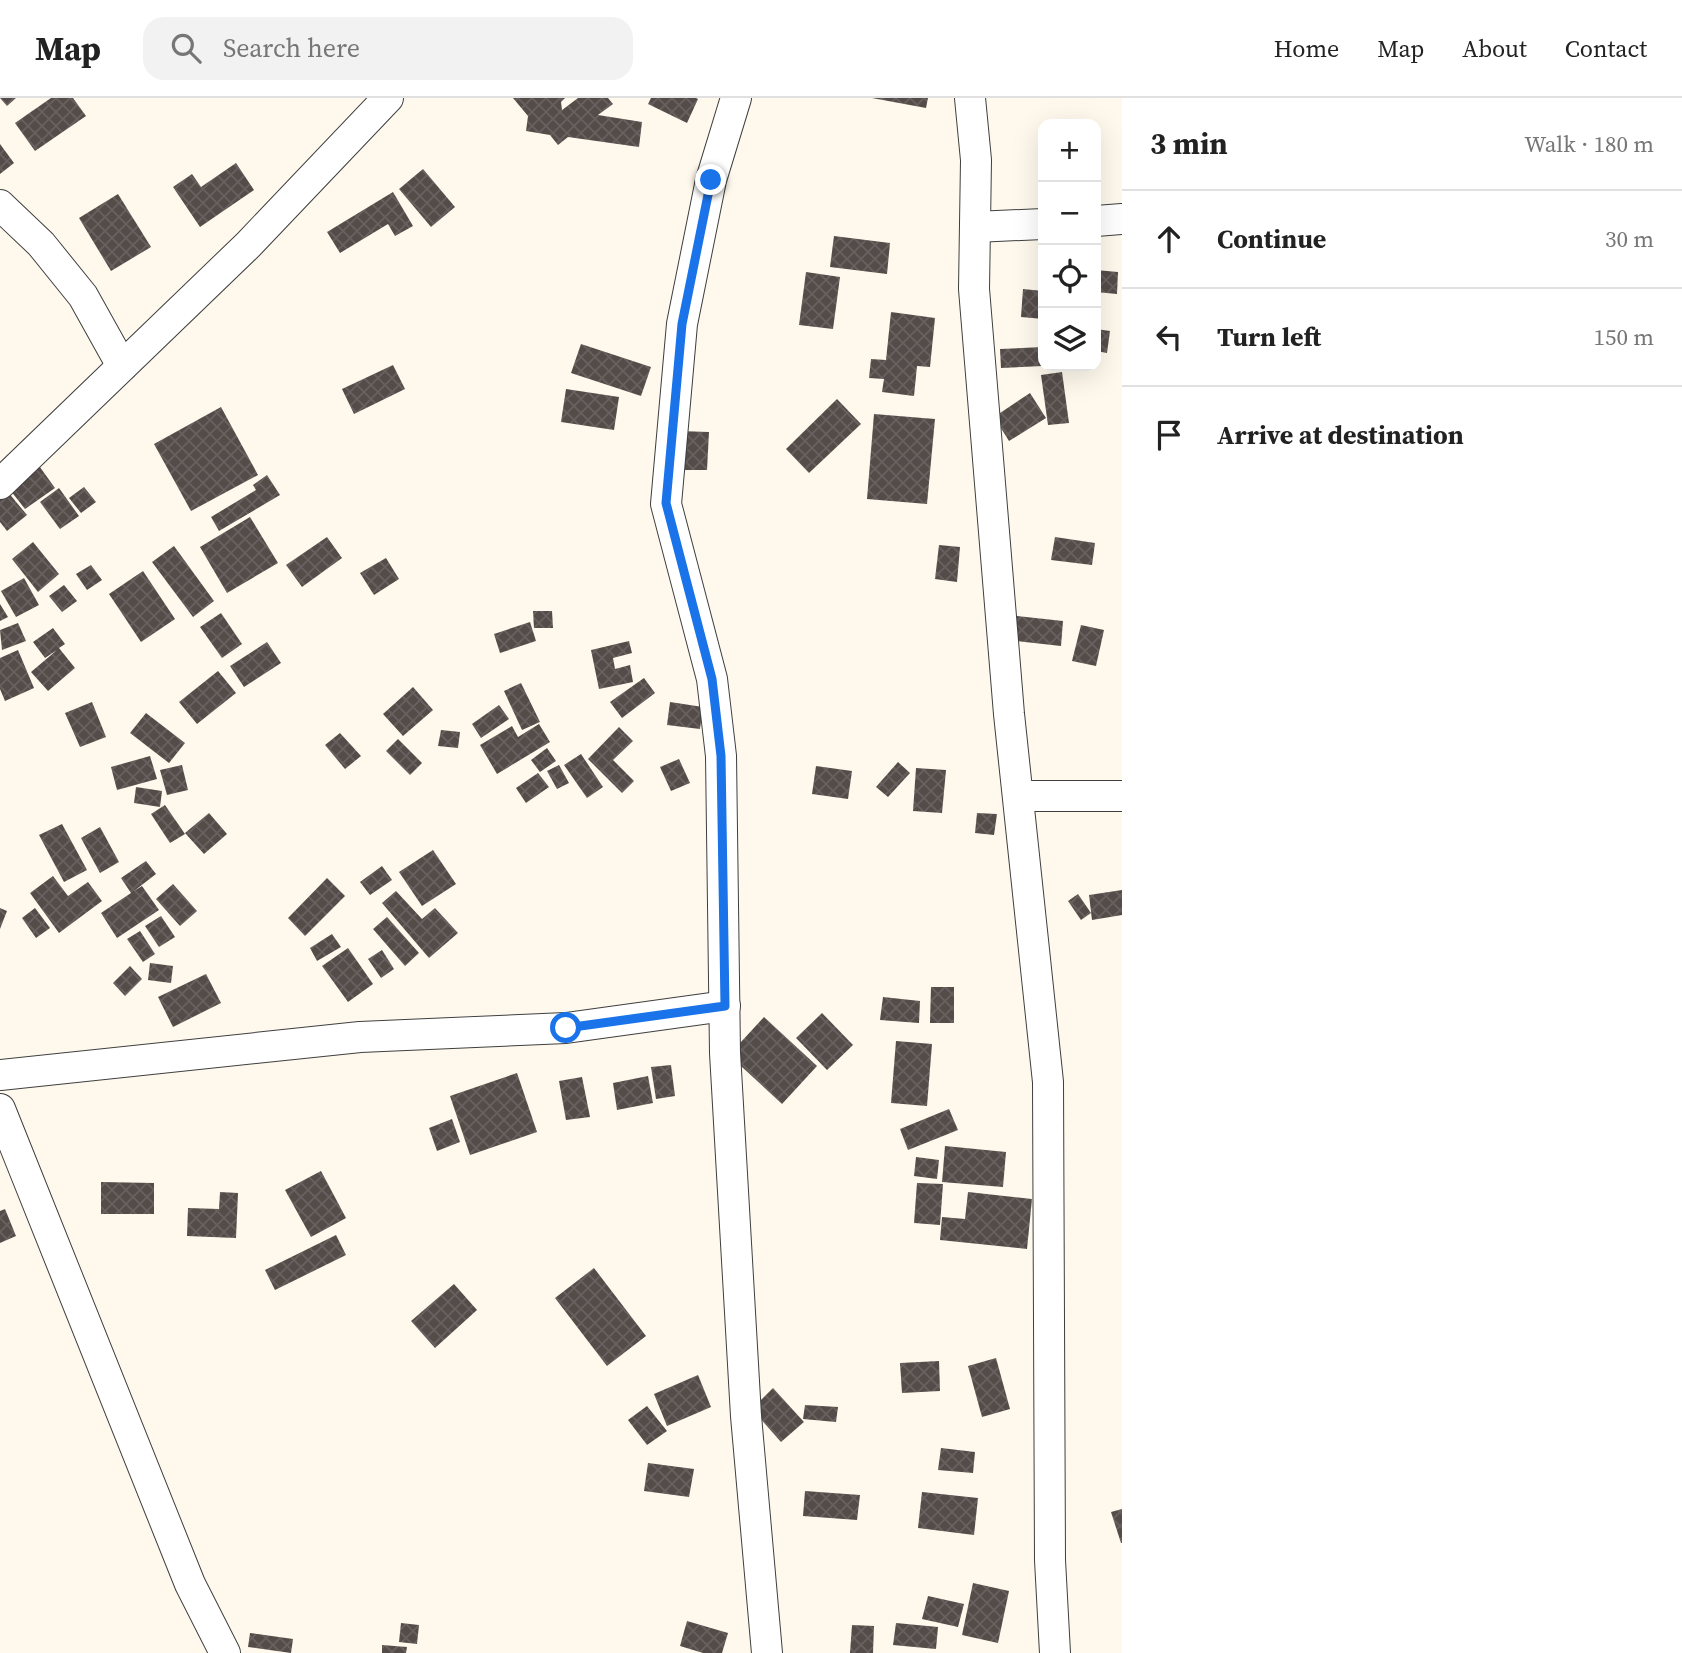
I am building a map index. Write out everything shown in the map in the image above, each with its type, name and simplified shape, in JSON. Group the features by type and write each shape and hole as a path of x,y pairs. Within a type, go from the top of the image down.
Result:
{"street":[{"path":"0,484 248,245 388,98"},
{"path":"736,98 711,180 682,324 666,503 713,692 721,756 725,1006 746,1416 767,1653"},
{"path":"970,98 976,160 974,289 1018,796 1048,1082 1050,1560 1055,1653"},
{"path":"0,205 41,244 83,296 122,366"},
{"path":"1101,221 1122,219"},
{"path":"975,227 1038,224"},
{"path":"1018,796 1122,796"},
{"path":"0,1075 360,1037 566,1028 725,1006"},
{"path":"0,1110 190,1584 225,1653"}],"building":[{"path":"0,98 16,98 7,106"},
{"path":"51,98 73,98 86,116 35,151 15,123"},
{"path":"513,98 565,98 561,102 562,110 578,98 608,98 613,104 598,115 642,122 639,147 568,137 558,145 550,135 526,131 528,116"},
{"path":"651,98 698,99 687,123 648,104"},
{"path":"872,98 928,98 926,108"},
{"path":"0,144 14,163 0,174"},
{"path":"236,163 254,190 200,227 173,187 192,174 201,187"},
{"path":"423,169 455,207 431,227 399,189"},
{"path":"393,192 413,226 395,236 388,224 340,253 327,232"},
{"path":"118,194 151,247 111,271 79,218"},
{"path":"834,236 890,243 887,274 830,267"},
{"path":"1101,270 1118,272 1117,294 1101,292"},
{"path":"806,272 840,277 833,329 799,325"},
{"path":"1023,289 1038,290 1038,319 1021,317"},
{"path":"891,312 935,318 930,367 917,366 914,396 882,392 884,379 869,378 871,359 886,360"},
{"path":"1101,330 1110,331 1107,353 1101,352"},
{"path":"581,344 651,367 641,396 571,373"},
{"path":"1038,347 1038,366 1001,368 1000,349"},
{"path":"393,365 405,389 354,414 342,389"},
{"path":"1062,372 1069,423 1048,425 1041,375"},
{"path":"566,389 619,397 614,430 561,422"},
{"path":"1030,393 1046,418 1009,441 994,417"},
{"path":"837,399 861,424 809,473 786,449"},
{"path":"221,407 258,475 191,511 154,444"},
{"path":"874,414 935,419 927,504 867,499"},
{"path":"679,431 709,432 707,470 678,470"},
{"path":"37,463 55,488 25,509 7,486"},
{"path":"267,475 280,495 219,531 211,517 256,490 253,485"},
{"path":"84,487 96,502 81,513 69,498"},
{"path":"59,488 79,516 60,529 40,502"},
{"path":"7,491 27,515 7,531 0,522 0,497"},
{"path":"250,517 278,563 227,593 200,547"},
{"path":"327,537 342,558 302,587 286,565"},
{"path":"1055,537 1095,543 1092,565 1051,560"},
{"path":"33,542 59,574 38,592 12,559"},
{"path":"939,545 960,547 957,582 935,579"},
{"path":"174,546 214,601 193,617 152,562"},
{"path":"386,558 399,579 374,595 360,573"},
{"path":"91,565 102,580 87,590 76,574"},
{"path":"143,571 175,619 141,642 109,594"},
{"path":"24,578 39,605 16,617 1,591"},
{"path":"64,585 77,601 62,612 49,596"},
{"path":"0,604 8,617 0,621"},
{"path":"533,611 552,611 553,628 534,628"},
{"path":"221,613 242,644 222,658 200,627"},
{"path":"1017,616 1063,621 1061,646 1015,641"},
{"path":"530,622 536,641 500,653 494,634"},
{"path":"18,623 26,641 2,650 0,630"},
{"path":"1081,625 1104,630 1096,666 1072,661"},
{"path":"53,628 65,644 59,648 75,668 48,691 31,672 57,650 45,658 33,642"},
{"path":"629,641 632,653 613,658 615,669 630,665 633,682 599,689 591,650"},
{"path":"267,642 281,663 244,687 230,666"},
{"path":"18,650 34,688 5,701 0,689 0,658"},
{"path":"218,671 236,693 197,724 179,702"},
{"path":"644,678 655,693 622,718 610,702"},
{"path":"521,683 540,722 522,730 504,691"},
{"path":"413,687 433,710 403,736 383,714"},
{"path":"92,702 106,737 80,747 65,713"},
{"path":"670,702 703,707 700,729 667,725"},
{"path":"499,705 509,719 481,738 472,724"},
{"path":"146,713 185,743 169,763 130,733"},
{"path":"539,724 550,742 497,774 480,745 512,726 518,737"},
{"path":"619,727 633,741 613,760 634,781 622,793 588,759"},
{"path":"441,730 460,732 458,748 438,746"},
{"path":"340,733 361,756 345,769 325,745"},
{"path":"398,739 422,763 410,775 386,751"},
{"path":"547,748 556,761 540,772 531,760"},
{"path":"581,754 603,787 587,798 564,765"},
{"path":"150,756 157,779 117,790 111,767"},
{"path":"679,759 690,783 671,791 660,767"},
{"path":"898,762 910,773 888,797 876,787"},
{"path":"182,765 188,790 167,795 160,770"},
{"path":"559,765 569,783 557,789 547,771"},
{"path":"816,766 852,771 848,799 812,794"},
{"path":"916,768 946,770 942,813 913,811"},
{"path":"538,773 549,787 526,803 516,788"},
{"path":"136,787 162,791 160,807 134,803"},
{"path":"165,805 185,834 170,843 151,814"},
{"path":"209,813 227,834 204,854 185,833"},
{"path":"977,813 997,814 994,835 975,833"},
{"path":"62,824 87,870 64,882 39,835"},
{"path":"100,827 119,862 100,873 81,838"},
{"path":"433,850 456,884 422,906 399,872"},
{"path":"146,861 156,874 134,891 142,886 159,910 117,938 101,913 131,893 121,878"},
{"path":"382,866 392,880 370,895 360,882"},
{"path":"53,876 68,896 88,882 102,901 59,933 30,893"},
{"path":"327,878 345,896 305,936 288,918"},
{"path":"173,884 197,911 180,926 156,899"},
{"path":"1122,890 1122,915 1092,920 1089,895"},
{"path":"396,891 422,919 435,908 458,933 429,958 382,903"},
{"path":"1078,894 1091,913 1081,920 1068,901"},
{"path":"0,908 7,911 0,929"},
{"path":"35,908 50,928 36,938 22,918"},
{"path":"161,916 175,937 159,947 145,926"},
{"path":"387,917 419,953 405,966 373,929"},
{"path":"140,931 155,954 143,962 127,939"},
{"path":"332,934 341,947 317,961 310,948"},
{"path":"348,948 373,984 348,1002 322,966"},
{"path":"382,950 394,969 381,978 368,959"},
{"path":"150,963 173,966 171,983 148,980"},
{"path":"130,966 142,979 125,996 113,983"},
{"path":"206,974 221,1003 173,1027 158,997"},
{"path":"931,987 954,987 954,1023 930,1023"},
{"path":"883,997 920,1001 919,1023 880,1020"},
{"path":"822,1013 853,1045 827,1070 796,1038"},
{"path":"764,1017 817,1066 782,1104 729,1055"},
{"path":"896,1041 932,1044 927,1106 891,1103"},
{"path":"671,1065 675,1096 656,1099 651,1067"},
{"path":"517,1073 537,1132 470,1155 450,1096"},
{"path":"648,1076 653,1103 617,1110 613,1083"},
{"path":"582,1077 590,1117 566,1120 559,1081"},
{"path":"949,1109 958,1130 908,1150 900,1129"},
{"path":"452,1119 460,1142 437,1151 429,1128"},
{"path":"945,1146 1006,1152 1003,1187 942,1182"},
{"path":"916,1157 939,1160 937,1179 914,1176"},
{"path":"321,1171 346,1218 311,1237 285,1190"},
{"path":"101,1182 154,1183 154,1214 101,1214"},
{"path":"917,1183 943,1184 940,1225 914,1223"},
{"path":"220,1192 238,1193 236,1238 187,1236 188,1208 219,1209"},
{"path":"968,1192 1032,1199 1027,1249 940,1240 942,1217 965,1219"},
{"path":"5,1209 16,1236 0,1243 0,1211"},
{"path":"336,1235 346,1255 275,1290 265,1270"},
{"path":"594,1268 646,1336 607,1366 555,1298"},
{"path":"454,1284 477,1310 435,1348 411,1321"},
{"path":"996,1358 1010,1409 982,1417 968,1366"},
{"path":"939,1361 940,1391 902,1393 900,1363"},
{"path":"698,1375 711,1407 667,1426 654,1394"},
{"path":"773,1388 804,1422 781,1442 752,1409"},
{"path":"805,1405 838,1407 836,1422 803,1419"},
{"path":"647,1406 667,1431 647,1445 628,1420"},
{"path":"941,1448 975,1452 973,1473 938,1470"},
{"path":"648,1463 694,1469 689,1497 644,1491"},
{"path":"805,1491 860,1495 857,1520 803,1516"},
{"path":"922,1492 978,1498 974,1535 918,1528"},
{"path":"1122,1509 1122,1543 1121,1543 1111,1512"},
{"path":"973,1583 1009,1591 998,1643 962,1635"},
{"path":"928,1596 964,1604 958,1627 922,1619"},
{"path":"687,1621 728,1633 722,1653 703,1653 680,1646"},
{"path":"401,1623 419,1625 417,1644 399,1642"},
{"path":"896,1623 938,1627 936,1649 893,1645"},
{"path":"852,1625 874,1626 873,1653 850,1653"},
{"path":"250,1633 293,1639 291,1653 248,1647"},
{"path":"382,1645 407,1647 406,1653 382,1653"}],"route":[{"path":"566,1028 725,1006 721,756 712,679 666,503 682,324 711,180"}]}
